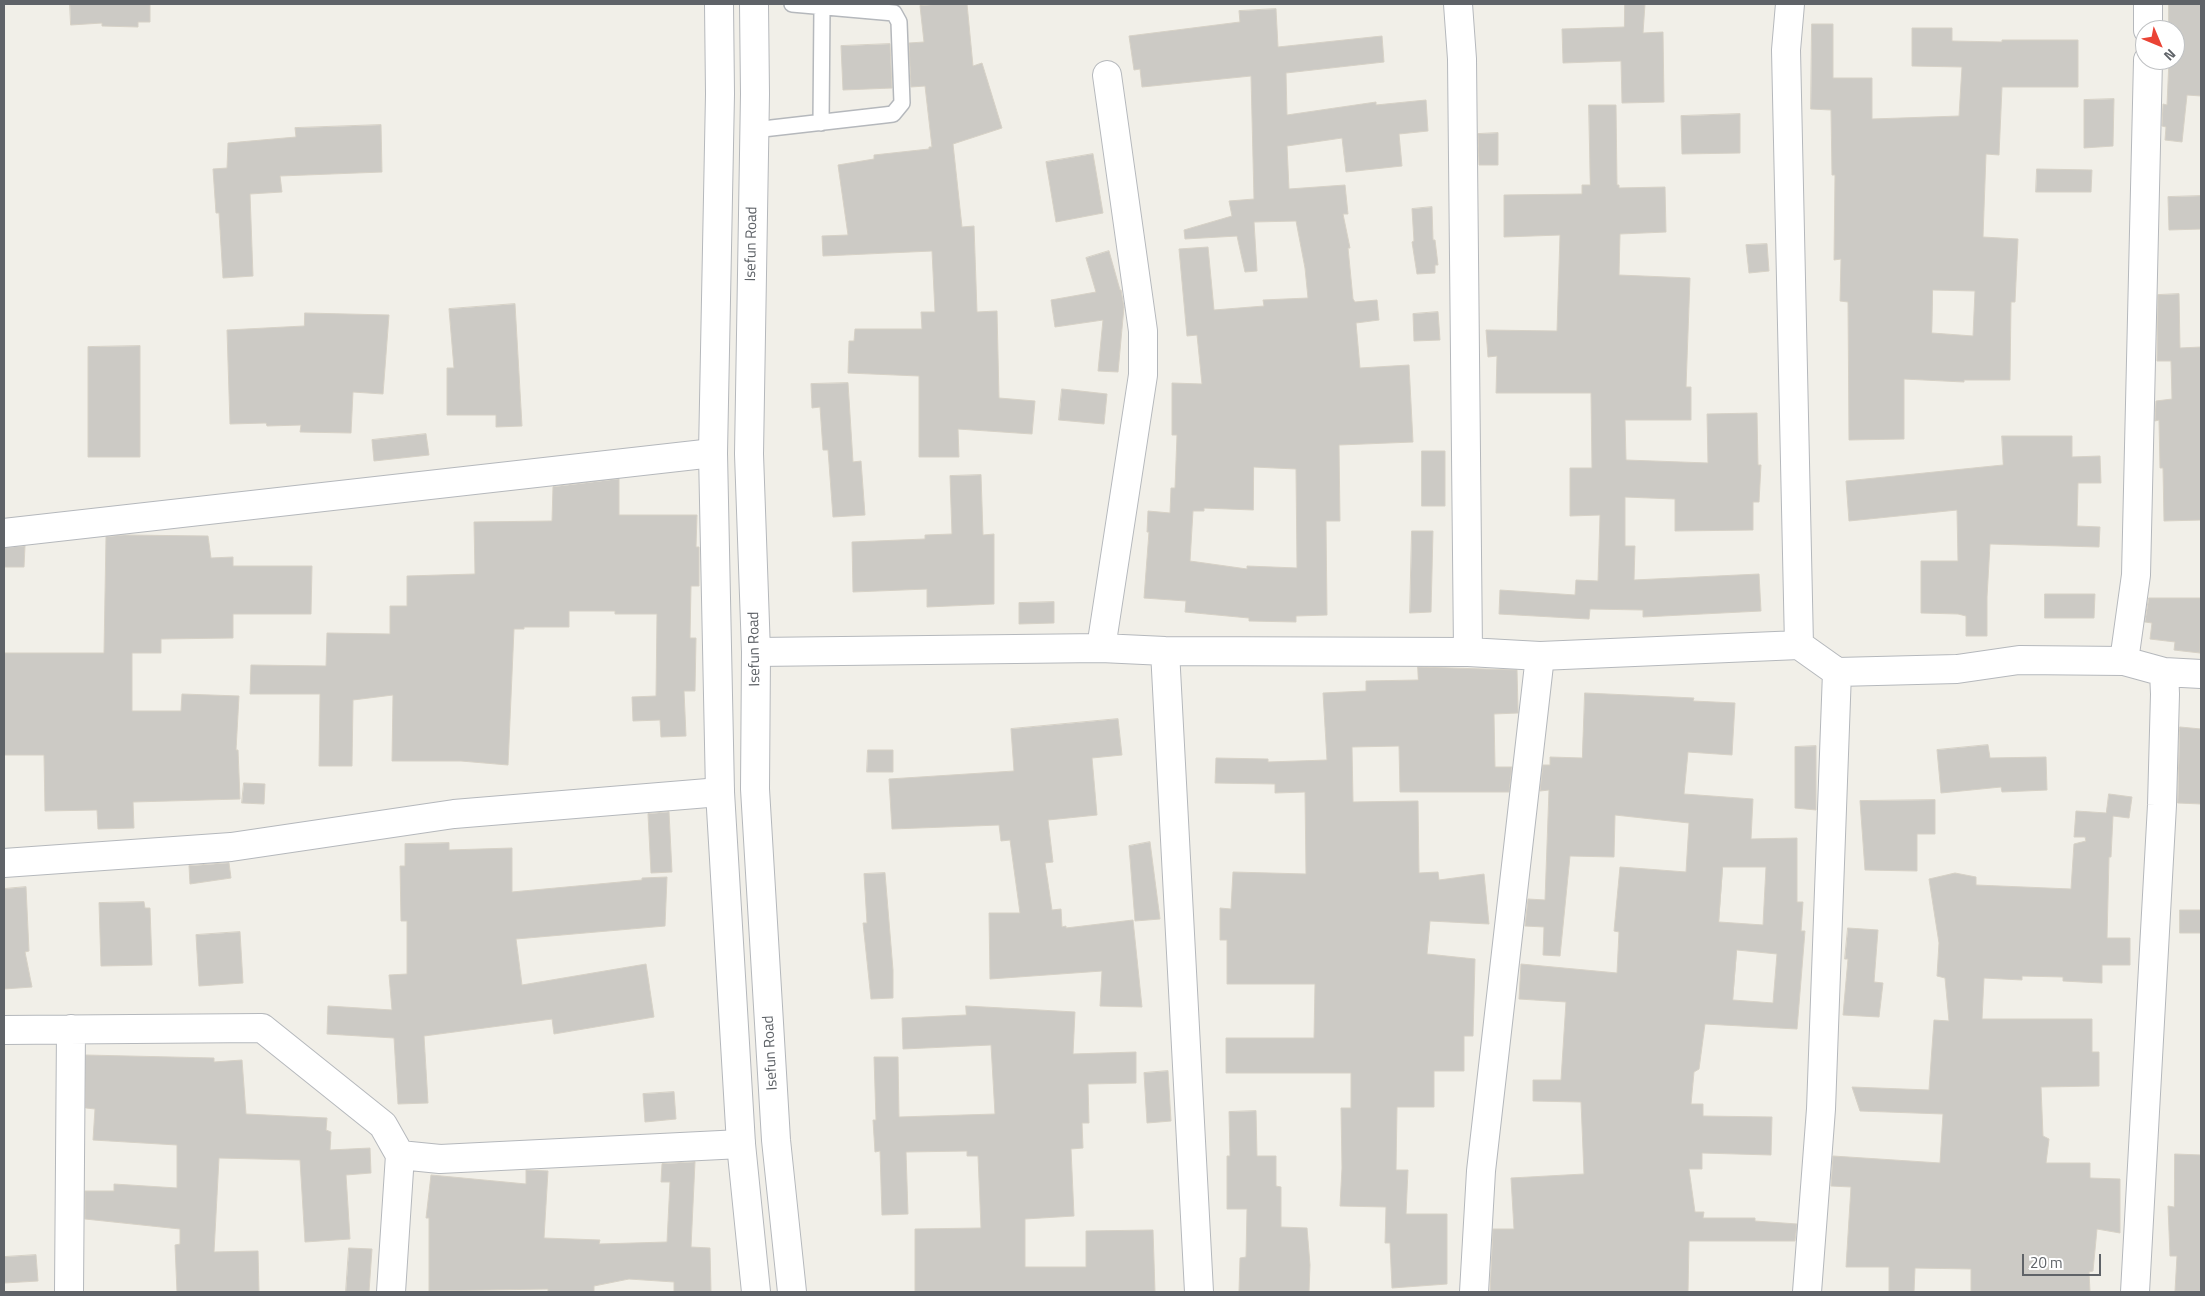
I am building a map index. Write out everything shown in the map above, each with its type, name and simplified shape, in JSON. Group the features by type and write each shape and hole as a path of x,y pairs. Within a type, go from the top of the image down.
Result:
{"street":[{"path":"719,4 720,94 713,453 720,792 741,1144 756,1292"},
{"name":"Isefun Road","path":"754,4 749,454 756,652 755,789 776,1140 792,1292"},
{"path":"1458,4 1462,59 1468,652"},
{"path":"1790,4 1786,60 1799,645"},
{"path":"2148,4 2148,20"},
{"path":"2124,661 2136,574 2148,70"},
{"path":"1101,648 1142,375 1143,332 1107,75"},
{"path":"4,533 713,453"},
{"path":"756,652 1101,648 1165,651 1468,652 1540,656 1799,645 1837,672 1957,668 2019,660 2124,661 2164,672 2201,674"},
{"path":"1165,651 1198,1242 1199,1292"},
{"path":"1474,1292 1482,1171 1540,656"},
{"path":"1807,1292 1821,1108 1837,672"},
{"path":"2135,1292 2162,805 2164,672"},
{"path":"4,862 231,847 454,814 720,792"},
{"path":"4,1030 262,1028 383,1125 400,1155 391,1292"},
{"path":"69,1292 70,1029"},
{"path":"400,1155 440,1159 741,1144"}],"lane":[{"path":"754,130 893,114 902,103 899,22 894,13 792,4"},
{"path":"821,123 822,6"}],"building":[{"path":"70,4 150,4 150,22 138,22 138,27 102,26 102,23 71,25"},
{"path":"967,4 973,66 982,63 1002,128 953,144 962,227 974,226 977,312 997,311 999,398 1035,401 1032,434 958,429 959,457 919,457 919,376 848,373 849,341 854,341 855,329 922,329 921,312 935,312 932,251 823,256 822,236 848,235 838,165 874,159 874,155 929,149 929,147 932,147 925,86 911,87 909,43 924,42 920,6"},
{"path":"1625,4 1645,4 1643,33 1663,32 1664,102 1622,103 1621,61 1563,63 1562,29 1624,27"},
{"path":"2169,4 2201,4 2201,96 2187,95 2182,142 2165,140 2166,127 2162,126 2163,104 2167,105 2169,70 2185,70 2185,20 2169,20"},
{"path":"1276,9 1278,47 1382,36 1384,62 1286,73 1287,115 1376,102 1376,105 1426,100 1428,131 1399,134 1402,166 1346,172 1342,138 1287,146 1289,189 1345,185 1348,214 1343,214 1350,248 1348,248 1353,299 1355,302 1377,300 1379,320 1356,323 1360,368 1409,365 1413,442 1339,445 1340,521 1326,521 1327,615 1296,616 1296,622 1249,621 1249,618 1185,612 1186,601 1144,598 1149,532 1147,532 1148,511 1170,513 1171,488 1175,488 1177,435 1172,435 1172,383 1202,384 1197,335 1187,336 1179,249 1208,247 1214,310 1264,306 1263,300 1308,298 1305,268 1296,221 1254,222 1257,271 1245,272 1237,236 1185,239 1184,230 1232,216 1229,201 1254,199 1251,76 1142,87 1140,69 1134,70 1129,36 1240,22 1239,11","holes":["1254,467 1296,469 1297,568 1247,566 1247,569 1190,561 1193,511 1204,511 1204,508 1253,510"]},
{"path":"1812,24 1833,24 1833,78 1872,78 1872,119 1959,116 1962,67 1912,66 1912,28 1952,28 1952,41 2078,40 2078,87 2002,87 1999,155 1986,154 1983,237 2018,239 2015,302 2011,302 2010,380 1964,380 1964,382 1904,379 1904,439 1849,440 1848,302 1840,301 1841,259 1834,260 1835,175 1832,175 1831,110 1811,109","holes":["1933,290 1975,291 1973,336 1932,333"]},
{"path":"890,44 892,88 843,90 841,46"},
{"path":"2114,99 2113,146 2084,148 2084,100"},
{"path":"1589,105 1616,105 1617,185 1619,185 1619,188 1665,187 1666,232 1620,234 1619,275 1690,278 1686,387 1691,387 1691,420 1625,420 1626,460 1708,463 1707,414 1757,413 1758,465 1761,465 1759,502 1753,502 1753,530 1675,531 1675,499 1625,497 1625,546 1635,546 1634,580 1759,574 1761,611 1643,617 1643,610 1590,609 1589,619 1499,614 1500,590 1575,595 1576,580 1598,581 1600,515 1570,516 1570,468 1592,468 1591,393 1496,393 1497,356 1488,357 1486,330 1557,331 1560,235 1504,237 1504,195 1582,194 1582,185 1590,185"},
{"path":"1740,114 1740,153 1682,154 1681,116"},
{"path":"381,125 382,172 280,176 282,192 250,194 253,276 223,278 219,213 216,213 213,169 227,168 228,143 296,137 295,128"},
{"path":"1498,133 1498,165 1479,165 1478,134"},
{"path":"1093,154 1103,213 1056,222 1046,162"},
{"path":"2037,169 2092,170 2091,192 2036,192"},
{"path":"2201,196 2201,229 2169,230 2168,197"},
{"path":"1432,207 1433,240 1435,240 1438,265 1435,265 1435,273 1417,274 1412,242 1414,241 1412,209"},
{"path":"1767,244 1769,271 1749,273 1746,245"},
{"path":"1109,251 1121,290 1124,307 1118,372 1098,371 1103,320 1055,327 1051,300 1096,292 1086,258"},
{"path":"2179,294 2180,348 2201,347 2201,520 2164,521 2163,468 2160,468 2159,420 2155,421 2156,401 2172,399 2171,361 2157,361 2158,295"},
{"path":"515,304 522,426 496,427 496,415 447,415 447,368 454,368 449,309"},
{"path":"1438,312 1440,340 1414,341 1413,314"},
{"path":"305,313 389,315 383,394 353,392 351,433 300,432 301,425 267,426 266,423 230,424 227,330 304,326"},
{"path":"140,346 140,457 88,457 88,347"},
{"path":"848,383 853,462 861,461 865,515 833,517 828,450 823,450 820,407 812,408 811,384"},
{"path":"1062,389 1107,394 1104,424 1059,420"},
{"path":"426,434 429,455 374,461 372,440"},
{"path":"2002,436 2072,436 2072,457 2100,456 2101,483 2078,483 2077,526 2100,527 2099,547 1990,544 1987,636 1966,636 1966,616 1921,613 1921,561 1958,561 1957,510 1849,521 1846,481 2003,465"},
{"path":"1422,451 1445,451 1445,506 1422,506"},
{"path":"981,475 983,535 994,534 994,604 927,607 927,589 853,592 852,542 925,539 925,535 952,534 950,476"},
{"path":"619,479 619,515 697,515 696,547 699,547 699,586 691,586 690,638 696,638 695,691 684,691 686,736 661,737 660,720 633,721 632,697 656,696 657,614 615,614 615,611 569,611 569,627 524,627 524,629 514,629 508,765 461,761 392,761 393,695 353,700 352,766 319,766 320,694 250,694 251,665 326,666 327,633 390,634 390,606 407,606 407,576 475,574 474,522 552,521 553,487"},
{"path":"1412,531 1433,531 1431,612 1410,613"},
{"path":"124,535 208,536 211,558 233,557 233,566 312,566 311,614 233,614 233,638 161,639 161,653 132,653 132,711 181,711 182,694 239,696 236,750 238,750 240,799 133,802 134,828 98,829 97,810 45,811 44,755 4,755 4,653 104,653 106,537"},
{"path":"25,546 24,567 4,567 4,548"},
{"path":"2045,594 2095,594 2094,618 2045,618"},
{"path":"2149,598 2201,598 2200,653 2174,650 2175,642 2150,639 2152,623 2145,622"},
{"path":"1054,602 1054,623 1019,624 1019,603"},
{"path":"1418,667 1517,670 1518,713 1494,714 1495,767 1512,767 1509,792 1400,792 1399,746 1352,747 1353,802 1418,801 1419,873 1438,872 1439,880 1484,874 1489,924 1430,921 1427,954 1475,959 1473,1036 1464,1036 1464,1071 1434,1071 1434,1107 1397,1107 1396,1170 1408,1170 1406,1214 1447,1214 1447,1284 1392,1288 1390,1243 1385,1243 1386,1207 1340,1206 1342,1168 1341,1108 1351,1108 1351,1073 1226,1073 1226,1038 1314,1038 1315,984 1227,984 1227,940 1220,940 1220,908 1231,909 1233,872 1306,874 1305,792 1275,793 1275,784 1215,783 1216,758 1268,759 1268,762 1327,760 1323,693 1366,691 1366,681 1418,680"},
{"path":"1585,693 1694,698 1693,701 1735,703 1732,755 1688,752 1684,794 1753,799 1751,839 1797,838 1797,902 1803,902 1801,931 1805,931 1797,1029 1705,1024 1699,1069 1694,1072 1691,1104 1703,1104 1703,1116 1772,1117 1771,1155 1702,1153 1702,1169 1689,1169 1695,1212 1704,1212 1703,1218 1755,1218 1755,1221 1797,1224 1795,1241 1689,1241 1688,1292 1490,1292 1493,1229 1514,1229 1511,1178 1584,1174 1581,1102 1533,1101 1533,1080 1561,1080 1566,1002 1519,999 1521,964 1617,973 1619,932 1614,931 1620,867 1686,872 1689,823 1615,815 1614,857 1570,856 1560,956 1543,955 1544,927 1525,926 1528,899 1545,900 1549,790 1540,791 1543,765 1550,765 1550,757 1582,758","holes":["1723,867 1766,867 1763,925 1719,922","1737,950 1777,954 1773,1003 1733,1000"]},
{"path":"1118,719 1122,755 1092,758 1097,815 1048,820 1053,862 1045,863 1052,910 1061,909 1062,927 1133,920 1142,1007 1100,1006 1102,971 990,979 989,913 1020,913 1010,840 1001,841 999,825 892,829 889,779 1014,771 1011,729"},
{"path":"2180,727 2201,729 2201,804 2178,803"},
{"path":"1988,745 1990,758 2046,757 2047,790 2002,792 2001,787 1941,793 1937,750"},
{"path":"1816,746 1816,810 1795,808 1795,747"},
{"path":"868,750 893,750 893,772 867,772"},
{"path":"244,783 265,784 264,804 242,803"},
{"path":"2109,794 2132,797 2129,818 2113,816 2111,857 2109,857 2107,938 2130,938 2130,965 2102,965 2102,983 2063,981 2063,977 2022,976 2022,980 1984,978 1982,1019 2092,1019 2092,1052 2099,1052 2099,1086 2041,1087 2043,1136 2049,1139 2046,1163 2090,1163 2090,1178 2120,1179 2120,1233 2097,1229 2093,1271 2089,1272 2090,1292 1971,1292 1971,1269 1915,1268 1914,1292 1889,1292 1889,1267 1846,1267 1851,1187 1831,1186 1833,1156 1940,1163 1943,1114 1860,1111 1852,1087 1929,1090 1934,1020 1949,1021 1945,978 1937,976 1939,943 1929,879 1955,873 1976,877 1976,885 2071,889 2074,844 2086,841 2085,837 2074,837 2076,811 2106,813"},
{"path":"1935,800 1935,834 1917,834 1917,871 1865,870 1860,801"},
{"path":"669,812 672,872 651,873 648,814"},
{"path":"1150,842 1160,919 1135,921 1129,846"},
{"path":"449,843 449,850 512,848 512,892 667,877 665,926 516,939 522,985 646,964 654,1017 554,1034 552,1019 424,1036 428,1103 398,1104 394,1038 327,1034 328,1006 392,1010 389,975 407,974 407,921 401,921 400,866 405,866 405,844"},
{"path":"229,863 231,878 190,884 189,866"},
{"path":"885,873 893,970 893,998 871,999 863,923 867,923 864,874"},
{"path":"26,887 29,951 25,952 32,987 4,989 4,889"},
{"path":"144,902 145,908 150,908 152,965 101,966 99,903"},
{"path":"2180,910 2201,910 2201,933 2180,933"},
{"path":"1848,928 1878,930 1874,982 1883,983 1879,1017 1843,1015 1848,959 1845,959"},
{"path":"240,932 243,983 199,986 196,935"},
{"path":"966,1006 1075,1012 1073,1054 1136,1052 1136,1083 1088,1084 1089,1123 1082,1123 1083,1148 1071,1149 1074,1216 1025,1219 1025,1267 1086,1267 1086,1231 1153,1230 1155,1292 915,1292 915,1229 981,1228 978,1156 967,1156 967,1151 906,1152 908,1214 882,1215 880,1151 875,1152 873,1120 876,1120 874,1057 898,1057 899,1117 995,1114 991,1045 903,1049 902,1018 966,1015"},
{"path":"86,1055 214,1058 214,1062 242,1060 246,1114 327,1118 326,1130 331,1132 330,1150 370,1148 371,1173 346,1175 350,1239 305,1242 300,1160 219,1158 214,1252 258,1251 259,1292 177,1292 175,1245 180,1244 180,1229 85,1219 85,1191 114,1191 114,1184 177,1188 177,1145 93,1140 95,1109 86,1108"},
{"path":"1168,1071 1171,1121 1147,1123 1144,1073"},
{"path":"674,1092 676,1119 645,1122 643,1094"},
{"path":"1256,1111 1257,1156 1276,1156 1276,1186 1281,1187 1281,1227 1307,1228 1310,1265 1309,1292 1239,1291 1240,1258 1246,1257 1247,1209 1227,1209 1227,1156 1230,1156 1229,1112"},
{"path":"2175,1154 2201,1155 2201,1292 2175,1291 2177,1256 2170,1256 2168,1206 2174,1207"},
{"path":"695,1162 691,1247 710,1248 711,1292 674,1292 674,1282 629,1279 594,1286 594,1292 548,1292 548,1289 429,1291 429,1218 426,1218 431,1175 526,1184 526,1170 548,1171 544,1238 600,1240 599,1244 667,1242 670,1182 661,1182 662,1164"},
{"path":"349,1248 372,1249 369,1292 346,1292"},
{"path":"36,1255 38,1281 4,1283 4,1257"}]}
